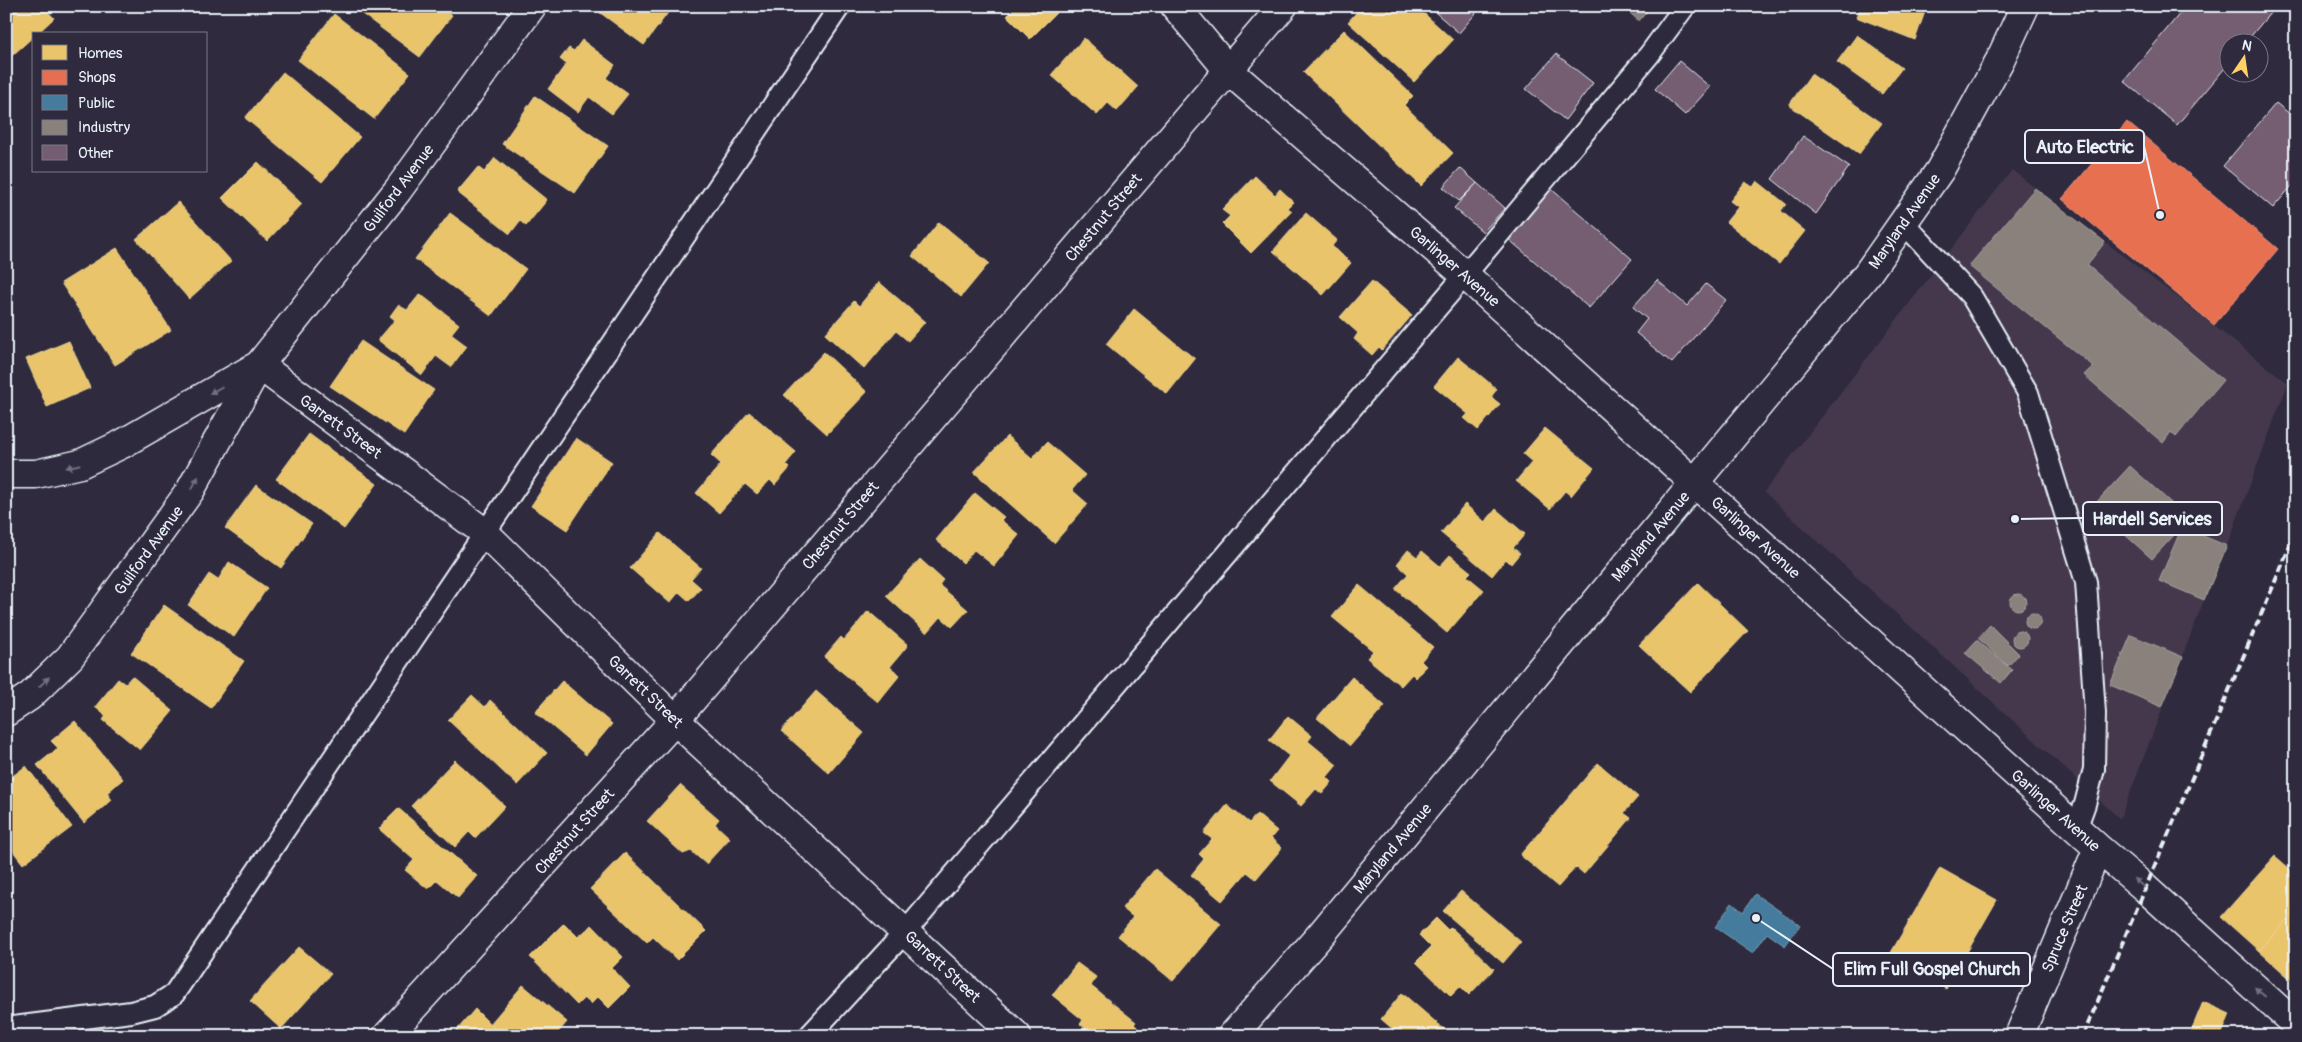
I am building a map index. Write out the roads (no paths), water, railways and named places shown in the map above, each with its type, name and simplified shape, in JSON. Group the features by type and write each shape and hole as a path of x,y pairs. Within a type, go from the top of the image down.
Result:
{"street":[{"name":"Guilford Avenue","path":"6,712 30,696 70,657 190,491 259,365 398,190 532,6"},
{"name":"Garlinger Avenue","path":"1175,6 1228,70 1465,275 2076,829 2145,888 2296,1025"},
{"name":"Chestnut Street","path":"387,1036 675,720 1283,6"},
{"name":"Maryland Avenue","path":"1232,1036 1323,932 1867,274 1940,170 2000,60 2025,6"},
{"name":"Guilford Avenue","path":"6,474 36,474 80,464 122,444 259,365"},
{"name":"Garrett Street","path":"259,365 484,532 675,720 1018,1036"},
{"name":"Spruce Street","path":"2019,1036 2098,848"}],"lane":[{"path":"6,1028 131,1012 155,1006 174,994 840,6"},
{"path":"809,1036 906,931 1465,275 1649,55 1685,6"},
{"path":"1903,222 1972,297 2028,393 2086,582 2095,713 2094,768 2085,804 2076,829"}],"railway":[{"path":"2083,1036 2296,532"}],"place":[{"name":"Auto Electric","path":"2160,215"},
{"name":"Hardell Services","path":"2015,519"},
{"name":"Elim Full Gospel Church","path":"1756,918"}]}
